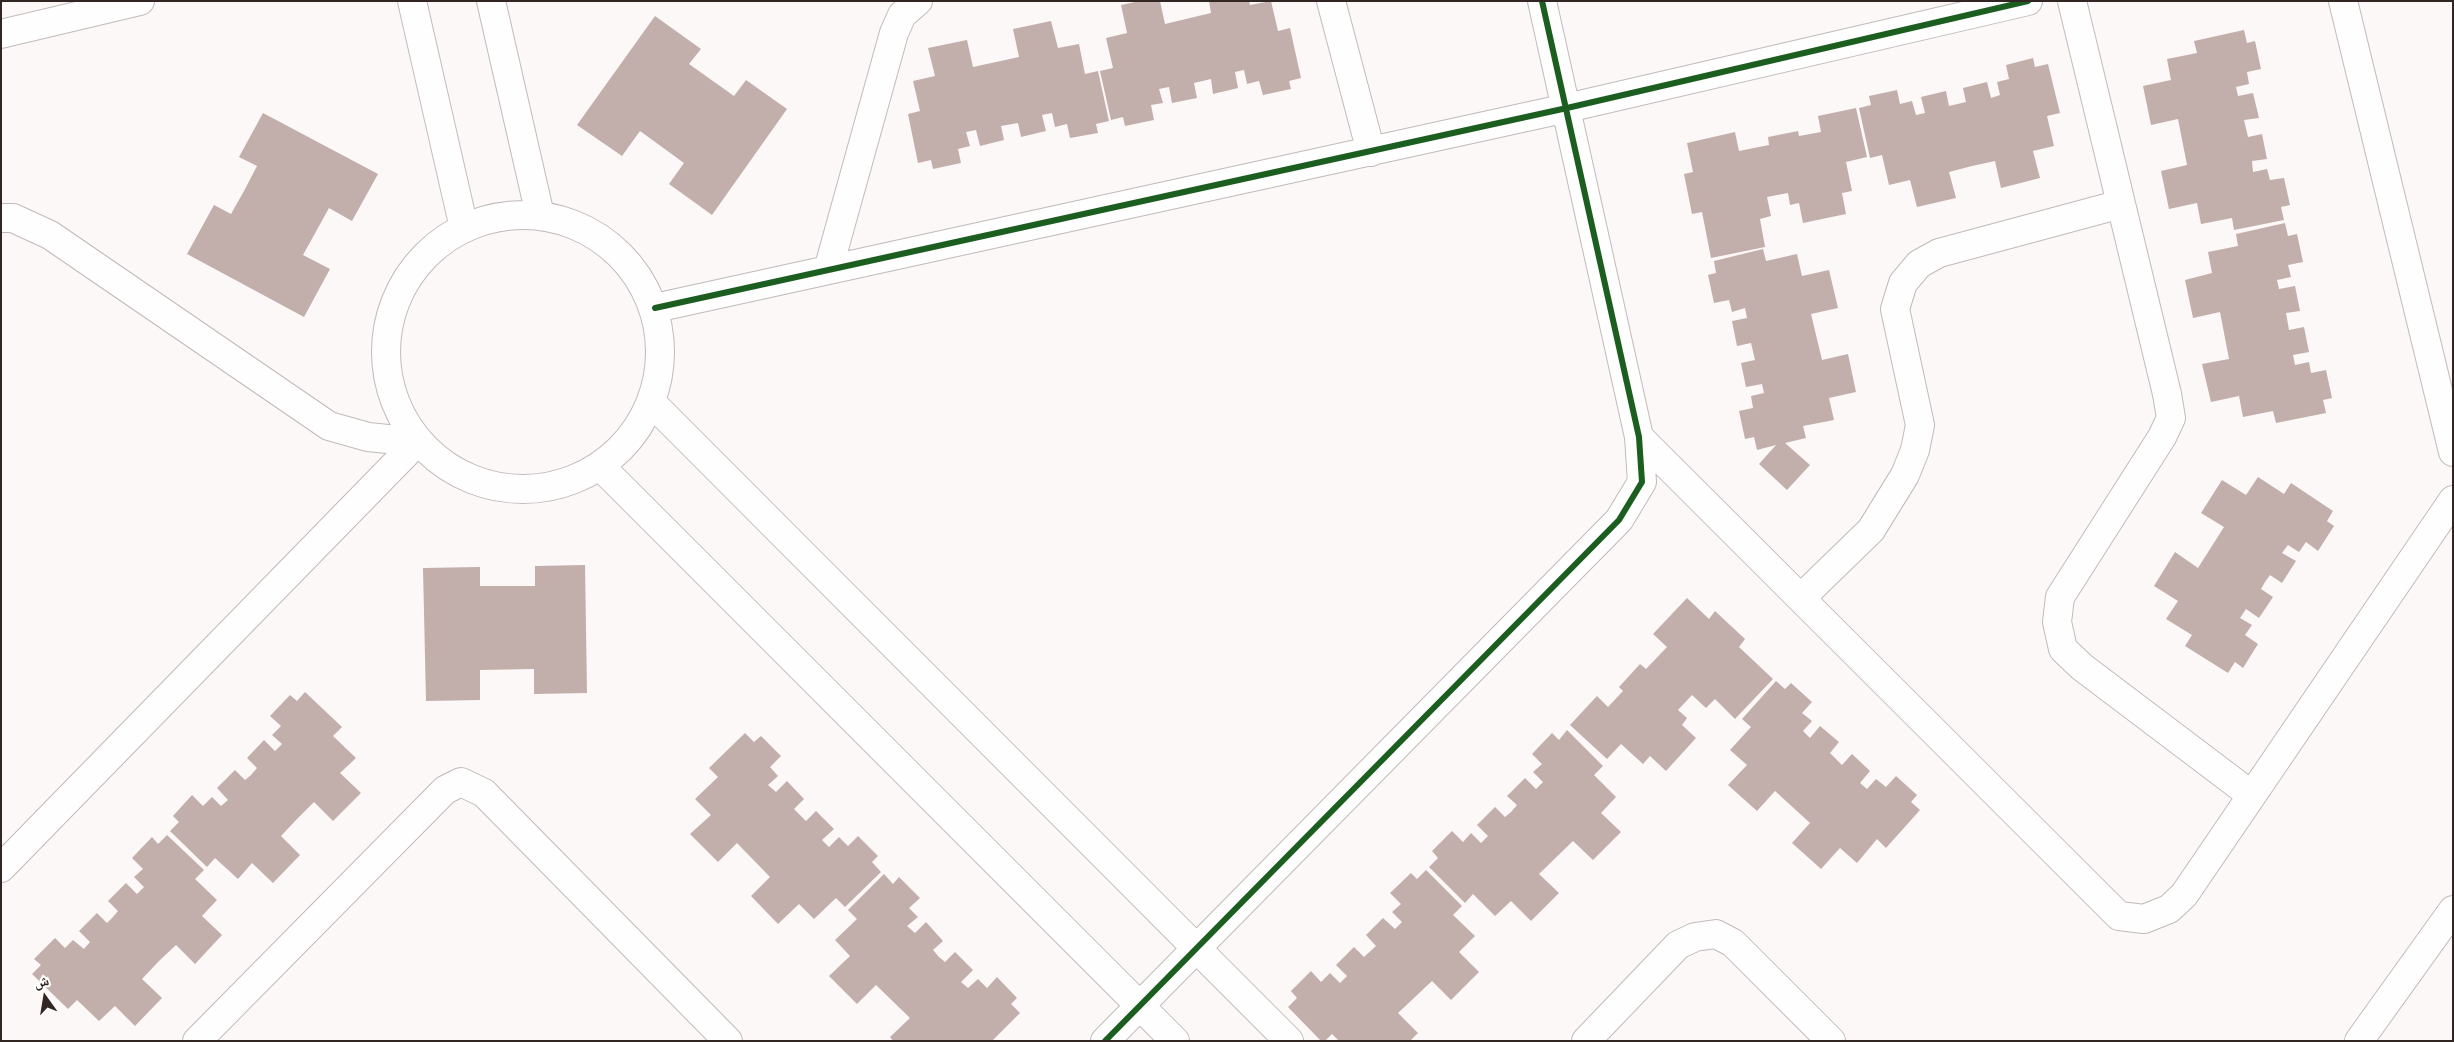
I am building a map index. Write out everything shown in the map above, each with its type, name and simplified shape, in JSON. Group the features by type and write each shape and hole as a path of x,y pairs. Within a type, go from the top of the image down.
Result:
{"street":[{"path":"1,34 140,1"},
{"path":"412,1 464,228"},
{"path":"491,1 540,215"},
{"path":"828,270 894,33 902,15 918,1"},
{"path":"1331,1 1371,152"},
{"path":"1105,1041 1619,520 1642,482 1639,437 1542,1"},
{"path":"655,308 1371,152 2028,1"},
{"path":"2072,1 2167,394 2170,418 2162,437 2060,597 2057,622 2064,649 2082,667 2250,794"},
{"path":"2343,1 2453,452"},
{"path":"1801,598 1871,530 1906,475 1915,450 1920,425 1895,309 1903,283 1919,264 1939,253 2121,204"},
{"path":"540,215 578,225 611,245 637,273 655,308 662,343 659,379 648,412 628,443 600,466 564,484 524,490 484,485 447,468 417,442 395,405 385,364 388,321 404,282 431,249 464,228 501,216 540,215"},
{"path":"1,218 13,218 50,235 328,426 368,436 417,442"},
{"path":"651,402 1289,1041"},
{"path":"1639,437 2120,916 2144,919 2169,909 2184,895 2250,794 2453,500"},
{"path":"1,868 417,442"},
{"path":"600,466 1174,1041"},
{"path":"197,1041 445,790 461,782 484,793 728,1041"},
{"path":"2359,1041 2453,910"},
{"path":"1586,1041 1678,945 1696,937 1716,934 1733,943 1831,1041"}],"building":[{"path":"1140,1 1160,1 1165,24 1211,13 1209,1 1249,1 1250,5 1271,1 1278,31 1290,28 1301,78 1289,81 1291,89 1263,95 1259,81 1247,84 1244,70 1235,72 1238,88 1213,94 1211,79 1194,83 1197,98 1172,103 1169,87 1159,89 1163,103 1151,105 1154,120 1125,126 1123,117 1111,120 1100,71 1113,68 1106,38 1127,33 1121,5"},
{"path":"655,16 701,49 689,64 734,96 746,80 787,109 712,215 669,184 684,163 640,131 622,156 577,125"},
{"path":"1051,21 1058,48 1079,44 1085,74 1098,71 1109,121 1096,124 1098,133 1070,138 1067,124 1055,127 1052,113 1042,115 1046,131 1021,137 1018,123 1001,126 1004,140 980,146 976,130 966,132 970,146 958,149 961,163 933,169 931,160 918,163 908,114 920,111 913,81 935,76 928,48 967,40 973,67 1019,57 1013,29"},
{"path":"2244,30 2247,43 2255,41 2261,69 2247,72 2249,84 2236,87 2238,96 2253,93 2259,118 2244,120 2248,137 2262,134 2267,159 2252,161 2253,172 2267,169 2270,180 2284,178 2290,205 2281,207 2284,220 2234,230 2232,218 2201,224 2197,203 2169,209 2161,171 2187,165 2178,119 2151,125 2143,86 2171,80 2167,59 2197,53 2194,41"},
{"path":"2033,58 2035,67 2048,64 2060,113 2047,116 2054,146 2033,151 2040,178 2001,188 1995,161 1972,166 1949,172 1956,198 1917,207 1910,180 1889,185 1882,155 1870,158 1859,108 1871,105 1869,96 1897,90 1900,104 1912,101 1916,115 1925,113 1921,97 1946,91 1949,106 1966,102 1963,88 1987,82 1991,98 2000,95 1997,82 2009,79 2006,65"},
{"path":"1856,108 1867,157 1846,162 1852,191 1842,193 1846,214 1803,223 1799,203 1790,205 1788,193 1767,197 1771,216 1760,219 1765,247 1711,258 1702,212 1692,214 1684,174 1693,172 1687,143 1735,132 1739,151 1769,145 1768,137 1798,131 1799,136 1821,132 1818,116"},
{"path":"263,113 378,174 352,221 329,208 303,255 330,269 304,317 187,254 214,205 231,214 244,191 257,166 239,157"},
{"path":"2285,223 2288,236 2297,234 2303,262 2288,265 2291,277 2277,280 2279,289 2295,286 2300,311 2286,313 2289,330 2304,327 2309,352 2293,355 2295,365 2309,362 2311,373 2326,370 2332,398 2323,400 2326,413 2276,423 2273,411 2243,417 2239,396 2211,402 2202,364 2229,359 2220,312 2193,318 2185,280 2212,273 2208,252 2238,246 2236,234"},
{"path":"1763,249 1766,261 1797,254 1802,276 1829,270 1838,308 1811,314 1822,360 1848,354 1856,392 1829,398 1834,420 1803,426 1806,438 1785,443 1810,465 1787,490 1759,464 1776,445 1757,450 1754,437 1745,439 1739,411 1753,408 1751,396 1764,393 1762,384 1746,387 1741,363 1755,360 1751,343 1737,346 1732,321 1747,318 1745,308 1732,312 1729,300 1714,303 1708,275 1716,273 1714,261"},
{"path":"2258,477 2284,494 2291,483 2333,511 2327,521 2334,526 2318,551 2306,542 2299,552 2288,545 2282,553 2296,561 2282,583 2270,575 2265,582 2261,589 2273,597 2259,618 2246,609 2240,618 2252,625 2245,635 2258,644 2243,668 2235,662 2228,673 2185,646 2192,635 2166,619 2178,601 2154,586 2175,552 2198,568 2224,527 2201,513 2222,480 2246,495"},
{"path":"585,565 587,693 534,694 534,669 480,670 480,700 426,701 423,568 480,567 480,586 535,586 535,566"},
{"path":"1687,598 1709,619 1715,611 1745,639 1739,647 1773,679 1735,719 1715,699 1706,708 1692,695 1678,710 1687,718 1682,725 1696,738 1666,771 1650,756 1643,764 1621,744 1607,759 1570,725 1597,696 1608,707 1623,691 1619,687 1640,664 1646,669 1667,647 1653,634"},
{"path":"1776,681 1785,689 1791,683 1812,702 1802,713 1812,721 1803,731 1810,738 1820,726 1839,742 1830,753 1842,765 1852,754 1870,771 1860,783 1867,789 1876,779 1886,787 1896,776 1917,795 1911,802 1920,810 1886,848 1877,839 1857,863 1840,848 1821,869 1792,843 1810,823 1775,791 1757,811 1728,785 1747,765 1730,750 1751,727 1742,719"},
{"path":"305,692 342,727 333,736 356,758 340,773 361,793 333,821 314,802 297,819 281,836 300,855 273,883 252,863 238,879 215,858 207,867 170,831 179,822 173,816 192,795 203,806 212,797 221,806 228,800 217,788 235,770 245,780 251,775 257,768 247,758 264,740 275,751 282,744 272,735 281,726 270,716 290,695 297,701"},
{"path":"1567,730 1603,766 1594,775 1616,797 1601,813 1621,832 1593,860 1573,841 1539,874 1559,893 1531,921 1511,901 1495,916 1473,894 1465,903 1429,867 1438,858 1432,851 1452,831 1463,842 1471,833 1481,843 1488,836 1477,825 1495,807 1505,817 1511,812 1517,805 1507,796 1525,778 1536,789 1543,782 1533,772 1542,764 1532,754 1552,733 1559,740"},
{"path":"745,733 754,742 761,736 781,756 770,767 778,776 768,785 776,792 787,781 804,799 794,809 806,821 816,811 834,829 822,840 829,847 839,837 848,846 858,836 878,856 872,862 881,872 845,907 836,898 814,919 799,904 778,924 751,896 770,877 737,843 718,862 690,834 711,815 695,799 718,777 709,768"},
{"path":"167,835 204,870 195,879 217,900 202,916 222,935 195,964 176,945 159,961 142,979 162,998 135,1026 115,1006 99,1021 77,1000 68,1009 32,974 41,965 34,959 55,938 65,948 73,940 84,949 90,942 79,931 97,913 107,923 118,911 108,901 126,883 137,894 144,887 134,877 143,869 132,858 152,837 158,844"},
{"path":"1426,870 1462,906 1453,915 1475,936 1459,952 1479,972 1451,1000 1432,981 1398,1013 1418,1033 1410,1041 1339,1041 1332,1034 1325,1041 1321,1041 1288,1007 1297,998 1291,991 1311,971 1321,982 1330,973 1340,983 1347,976 1336,965 1354,947 1364,957 1376,946 1366,935 1383,918 1395,929 1402,922 1392,912 1401,904 1390,893 1411,873 1417,879"},
{"path":"884,874 893,884 899,877 920,898 909,908 918,917 907,926 915,933 926,922 943,941 933,950 939,957 945,962 955,952 973,970 961,982 968,988 978,979 987,988 997,977 1017,998 1011,1004 1020,1013 992,1041 893,1041 890,1037 910,1018 876,985 857,1004 829,976 850,956 835,940 857,919 848,910"}],"cycle path":[{"path":"1105,1041 1619,520 1642,482 1639,437 1542,1"},
{"path":"655,308 1567,108 2028,1"}]}
